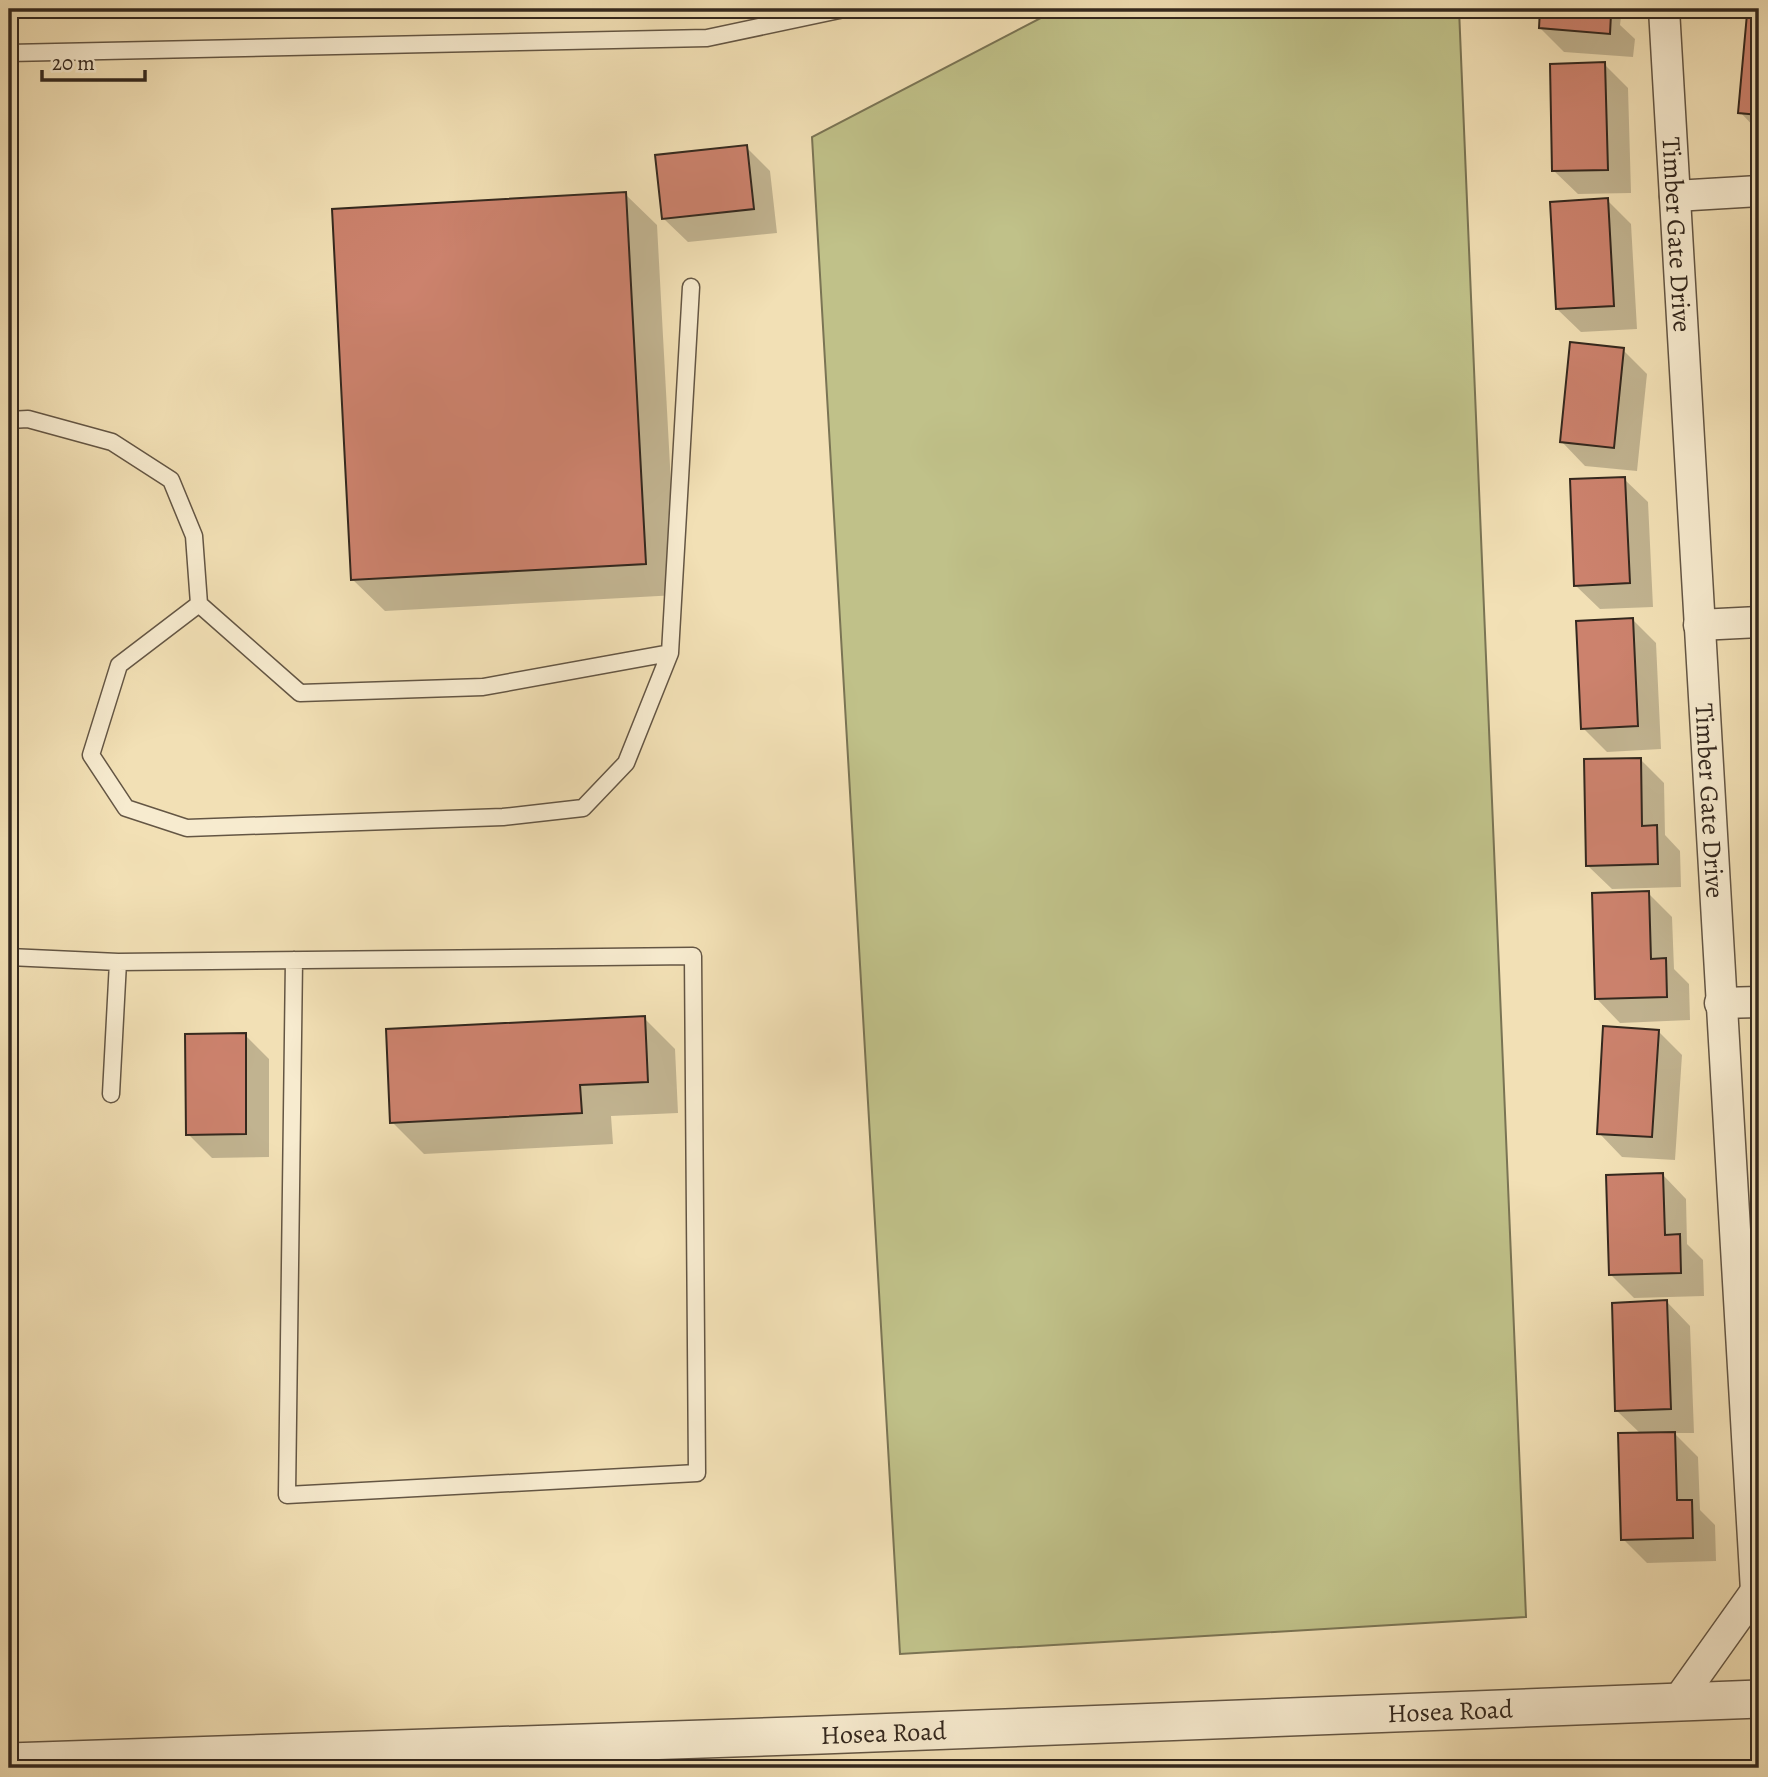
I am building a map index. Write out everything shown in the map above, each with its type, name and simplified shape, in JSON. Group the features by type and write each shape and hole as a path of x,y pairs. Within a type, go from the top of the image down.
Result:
{"street":[{"name":"Timber Gate Drive","path":"1664,9 1720,1003 1758,1594 1677,1702"},
{"path":"1675,196 1759,191"},
{"path":"1699,625 1759,622"},
{"path":"1720,1003 1759,1002"},
{"name":"Hosea Road","path":"9,1762 231,1760 1759,1699"}],"lane":[{"path":"9,53 707,38 844,9"},
{"path":"199,604 118,665 92,755 126,808 187,828 503,817 583,808 626,763 670,653 691,287"},
{"path":"9,420 28,419 113,442 171,480 194,536 199,604 300,693 483,687 670,653"},
{"path":"9,957 43,956 118,961 693,956 697,1473 287,1495 294,960"},
{"path":"111,1094 118,961"}],"green space":[{"path":"1058,9 1459,9 1526,1617 900,1654 812,137"}],"building":[{"path":"1540,9 1596,9 1596,13 1611,14 1610,34 1539,28"},
{"path":"1747,14 1759,15 1759,115 1738,113"},
{"path":"1605,62 1608,170 1552,171 1550,64"},
{"path":"747,145 754,209 662,219 655,155"},
{"path":"626,192 646,564 351,580 332,209"},
{"path":"1608,198 1614,306 1556,309 1550,202"},
{"path":"1570,342 1624,348 1614,448 1560,442"},
{"path":"1625,477 1630,583 1574,586 1570,479"},
{"path":"1633,618 1638,726 1581,729 1576,621"},
{"path":"1641,758 1642,826 1657,825 1658,864 1586,866 1584,759"},
{"path":"1649,891 1651,959 1666,958 1667,997 1595,999 1592,893"},
{"path":"645,1016 648,1082 580,1085 582,1113 390,1123 386,1029"},
{"path":"1603,1026 1659,1030 1652,1137 1597,1134"},
{"path":"246,1033 246,1134 186,1135 185,1034"},
{"path":"1663,1173 1665,1235 1680,1234 1681,1273 1609,1275 1606,1175"},
{"path":"1667,1300 1671,1409 1615,1411 1612,1303"},
{"path":"1675,1432 1677,1500 1692,1500 1693,1538 1621,1540 1618,1433"}]}
